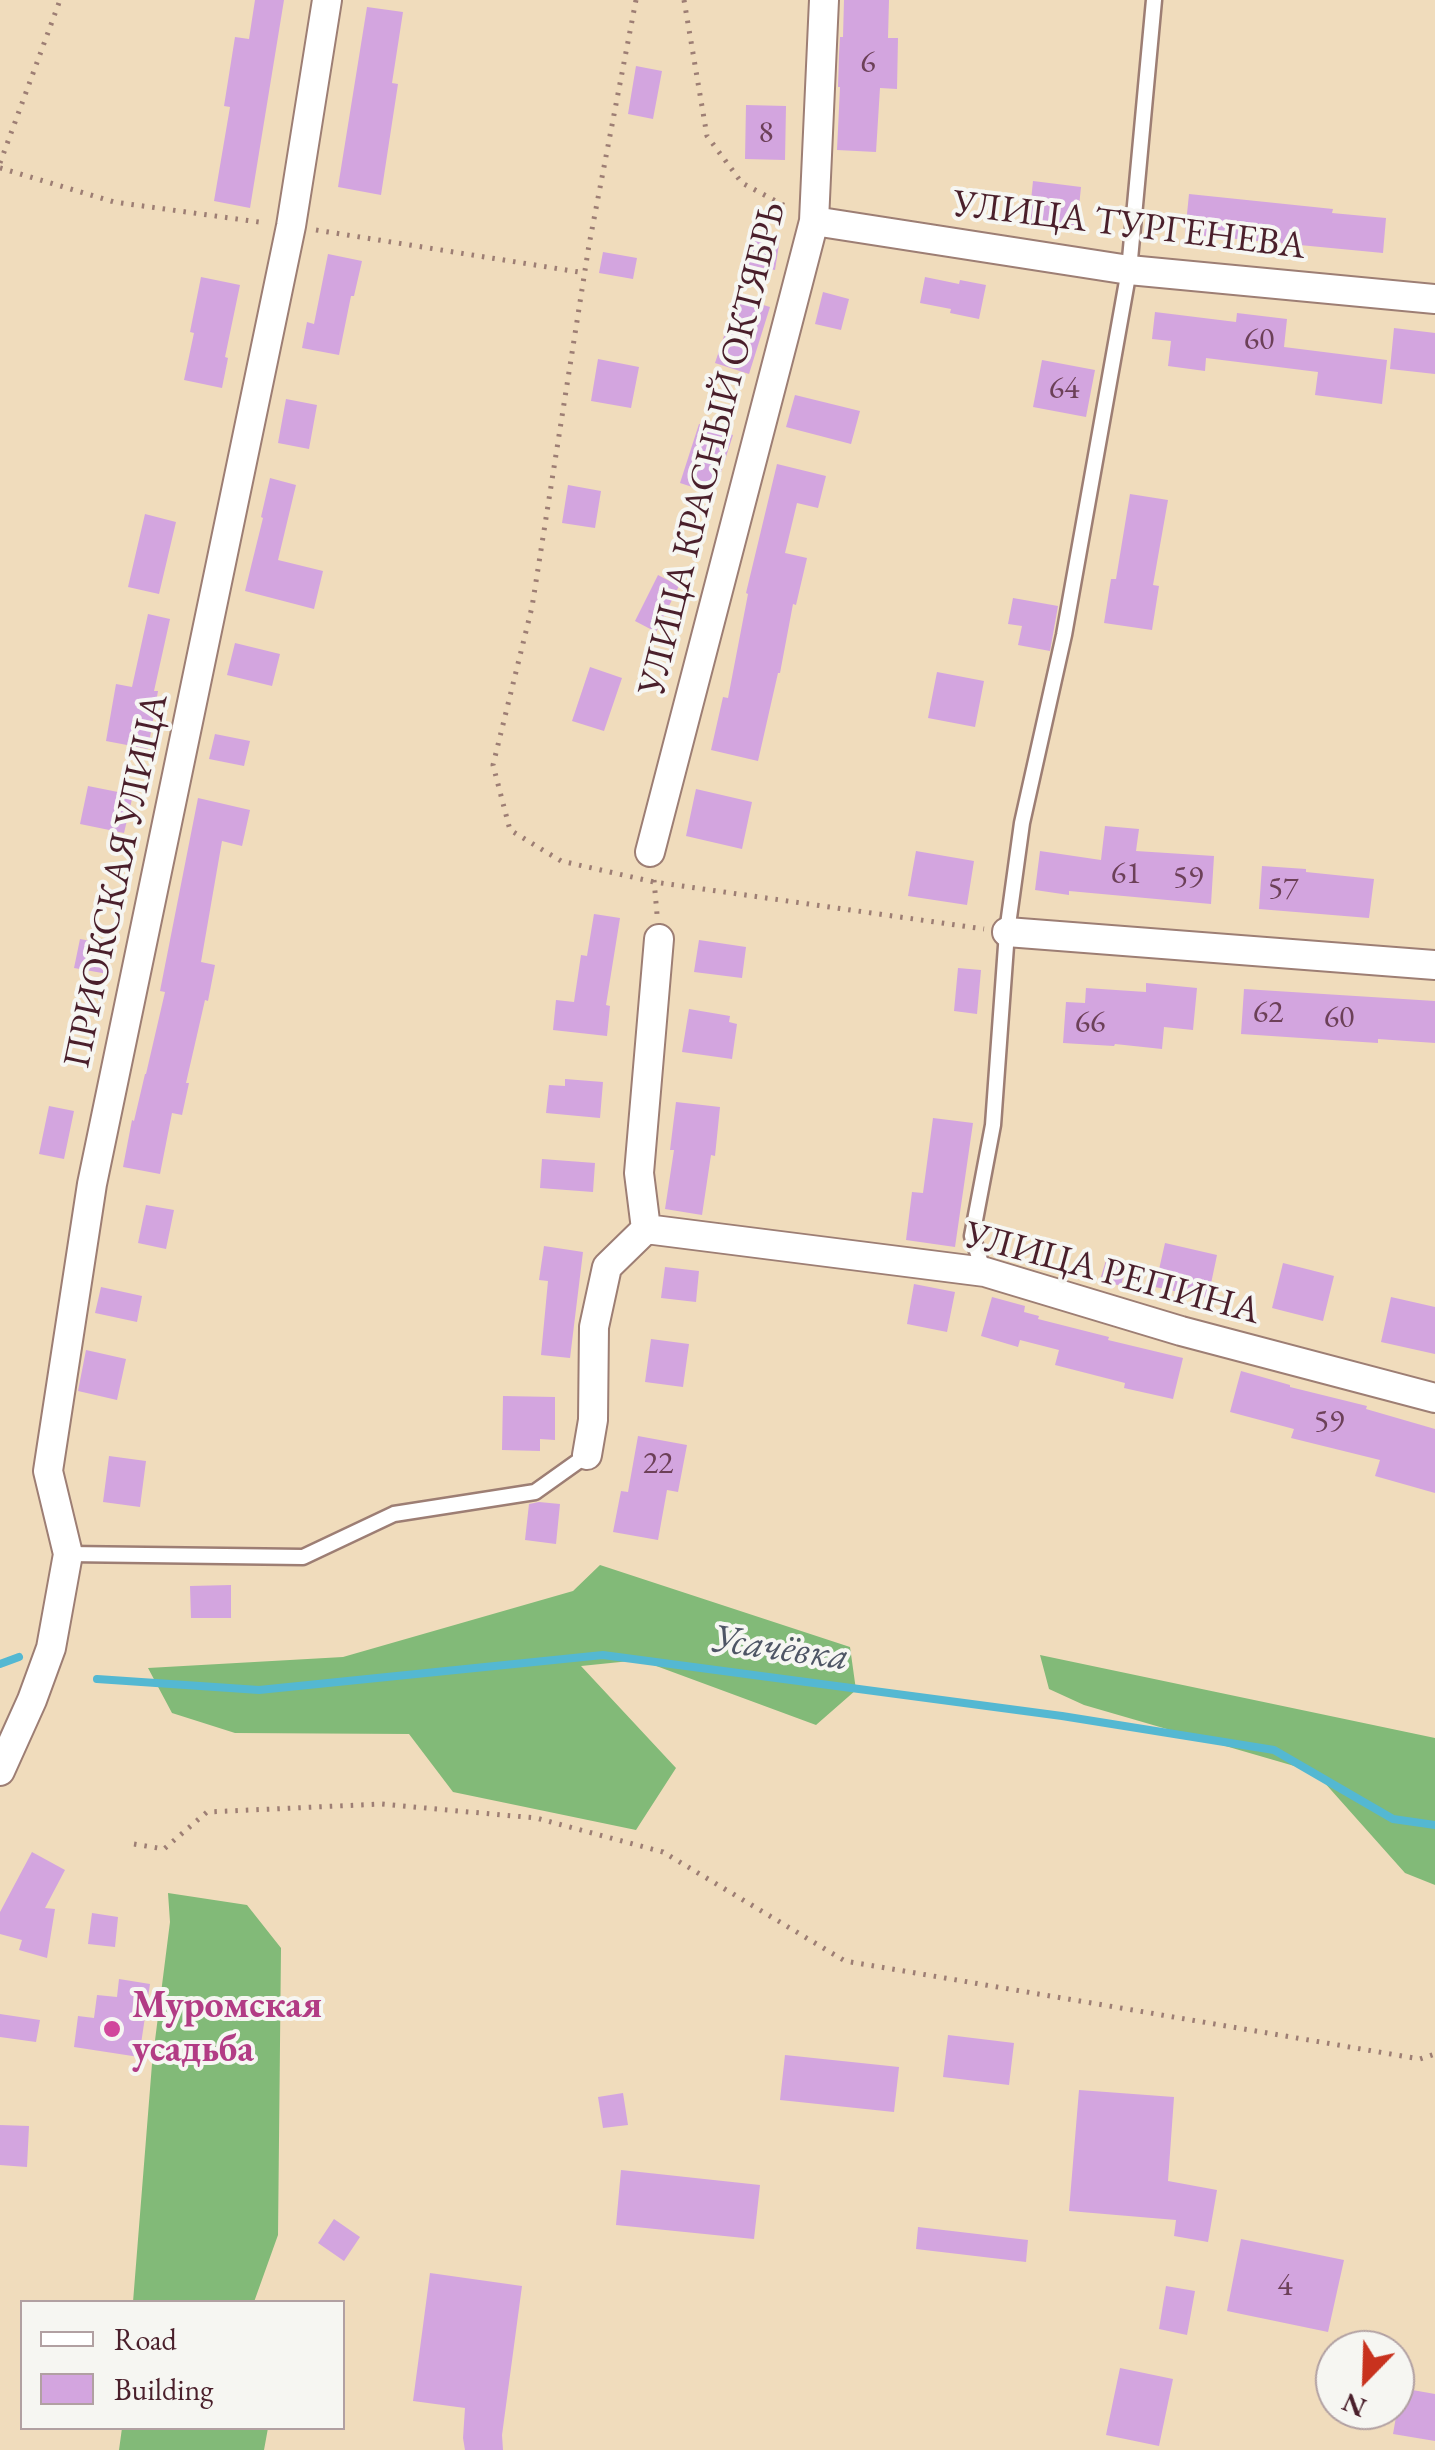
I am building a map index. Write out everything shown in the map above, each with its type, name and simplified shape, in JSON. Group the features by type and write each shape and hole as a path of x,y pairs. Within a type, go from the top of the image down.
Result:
{"street":[{"name":"ПРИОКСКАЯ УЛИЦА","path":"0,1771 51,1648 68,1554 48,1471 92,1184 290,226 328,0"},
{"name":"УЛИЦА КРАСНЫЙ ОКТЯБРЬ","path":"650,852 814,221 824,0"},
{"name":"УЛИЦА ТУРГЕНЕВА","path":"814,221 1130,270 1435,299"},
{"path":"1007,932 1435,965"},
{"path":"587,1455 593,1420 594,1326 607,1268 646,1229 639,1173 659,939"},
{"name":"УЛИЦА РЕПИНА","path":"646,1229 985,1272 1181,1331 1435,1398"}],"lane":[{"path":"985,1272 972,1236 994,1125 1007,932 1022,823 1064,635 1130,270 1154,0"},
{"path":"68,1554 304,1557 394,1514 535,1492 587,1455"}],"path":[{"path":"0,163 60,0"},
{"path":"636,0 589,245 532,608 493,765 510,830 560,860 654,882 1007,932"},
{"path":"684,0 707,136 742,183 814,221"},
{"path":"650,852 659,939"},
{"path":"134,1844 164,1850 207,1812 381,1804 536,1818 663,1852 845,1961 1420,2059 1435,2054"}],"green space":[{"path":"600,1565 850,1647 856,1690 816,1725 640,1660 581,1666 676,1768 636,1830 453,1792 409,1734 235,1733 172,1713 148,1668 343,1657 573,1591"},
{"path":"1040,1655 1435,1738 1435,1885 1405,1873 1315,1772 1084,1705 1049,1689"},
{"path":"168,1893 247,1905 281,1948 278,2235 255,2300 133,2300 152,2064 170,1922"},
{"path":"122,2430 268,2430 264,2450 119,2450"}],"building":[{"path":"255,0 284,0 250,208 214,201 230,107 224,106 235,37 249,39"},
{"path":"844,0 889,0 888,38 898,38 897,89 880,88 876,152 837,150"},
{"path":"367,7 403,12 392,83 398,84 381,195 338,187"},
{"path":"636,66 662,71 653,119 628,114"},
{"path":"746,105 786,106 785,160 745,159"},
{"path":"1033,181 1081,187 1077,226 1029,220"},
{"path":"1189,194 1386,218 1383,253 1185,234"},
{"path":"750,233 780,238 775,270 745,265"},
{"path":"603,252 637,258 633,279 599,273"},
{"path":"328,254 362,261 339,355 302,348 307,322 314,324"},
{"path":"201,277 240,285 222,388 184,380"},
{"path":"925,277 986,285 979,319 920,303"},
{"path":"823,292 849,299 841,330 815,324"},
{"path":"737,297 770,307 749,374 715,363"},
{"path":"1155,312 1236,322 1237,313 1287,319 1284,347 1387,360 1382,404 1315,395 1318,372 1206,358 1205,371 1168,366 1171,341 1152,339"},
{"path":"1394,328 1435,333 1435,374 1390,369"},
{"path":"598,359 639,367 631,408 591,401"},
{"path":"1042,360 1095,370 1086,417 1033,407"},
{"path":"795,395 860,411 851,444 786,427"},
{"path":"286,399 317,405 309,449 278,443"},
{"path":"699,424 733,435 714,494 680,483"},
{"path":"777,464 826,476 818,508 797,503 785,553 807,558 758,761 711,750 723,697 728,698 746,593"},
{"path":"270,478 296,485 278,560 323,571 314,609 245,591"},
{"path":"568,485 601,491 595,528 562,523"},
{"path":"1130,494 1168,500 1153,585 1159,586 1152,630 1104,623 1111,579 1116,579"},
{"path":"145,514 176,522 159,594 128,587"},
{"path":"658,575 679,586 656,632 635,621"},
{"path":"1013,598 1058,606 1050,651 1018,645 1022,626 1008,624"},
{"path":"148,614 170,619 154,691 158,691 148,749 106,741 116,684 132,687"},
{"path":"235,643 280,654 272,686 227,675"},
{"path":"590,667 622,678 604,731 572,721"},
{"path":"937,672 984,681 975,727 928,718"},
{"path":"215,734 250,741 244,766 209,759"},
{"path":"88,786 133,795 124,833 80,824"},
{"path":"696,789 752,802 742,849 686,836"},
{"path":"198,798 250,810 242,846 222,841 201,962 215,965 182,1115 172,1113 160,1174 123,1167 165,992 160,991"},
{"path":"1105,826 1139,829 1136,851 1214,856 1211,904 1035,890 1040,851 1101,860"},
{"path":"916,851 974,861 967,905 908,896"},
{"path":"1262,866 1374,879 1369,918 1259,909"},
{"path":"594,914 620,918 606,1005 610,1006 607,1036 553,1030 556,1000 574,1002 581,955 587,956"},
{"path":"80,939 113,945 108,974 74,968"},
{"path":"699,940 746,947 742,978 694,972"},
{"path":"958,968 981,970 977,1014 954,1011"},
{"path":"1146,983 1197,988 1193,1030 1164,1027 1162,1049 1063,1043 1066,1002 1085,1003 1086,988 1146,992"},
{"path":"1244,989 1435,1001 1435,1043 1241,1034"},
{"path":"689,1009 730,1016 729,1022 737,1024 732,1059 682,1052"},
{"path":"565,1079 603,1082 600,1118 546,1113 549,1085 565,1086"},
{"path":"676,1102 720,1107 715,1156 711,1155 702,1215 665,1209"},
{"path":"49,1106 74,1111 64,1159 39,1154"},
{"path":"933,1118 973,1123 955,1247 906,1240 912,1192 923,1193"},
{"path":"542,1159 595,1163 593,1192 540,1188"},
{"path":"146,1205 174,1210 166,1249 138,1243"},
{"path":"1165,1243 1217,1255 1208,1298 1155,1287"},
{"path":"544,1246 583,1252 570,1358 541,1355 548,1281 539,1280"},
{"path":"1107,1257 1127,1262 1121,1286 1100,1280"},
{"path":"1283,1263 1334,1276 1323,1321 1272,1308"},
{"path":"665,1267 699,1271 696,1302 661,1298"},
{"path":"914,1284 955,1292 947,1332 907,1324"},
{"path":"101,1287 142,1296 137,1322 95,1313"},
{"path":"992,1297 1025,1306 1024,1312 1039,1316 1038,1319 1183,1358 1173,1399 1055,1365 1059,1350 1020,1340 1018,1347 981,1336"},
{"path":"1391,1297 1435,1307 1435,1354 1381,1342"},
{"path":"651,1339 689,1344 683,1387 645,1382"},
{"path":"86,1350 126,1359 117,1400 78,1391"},
{"path":"1241,1371 1435,1429 1435,1493 1375,1476 1380,1460 1291,1438 1294,1429 1230,1412"},
{"path":"503,1396 555,1397 555,1440 540,1439 540,1451 502,1450"},
{"path":"638,1436 687,1445 678,1492 667,1490 658,1540 613,1532 621,1491 628,1492"},
{"path":"109,1456 146,1461 140,1507 103,1502"},
{"path":"529,1504 560,1504 556,1544 525,1540"},
{"path":"231,1585 231,1618 191,1618 190,1586"},
{"path":"32,1852 65,1870 45,1908 55,1909 47,1958 19,1950 22,1940 0,1934 0,1912"},
{"path":"92,1913 118,1917 115,1947 88,1944"},
{"path":"119,1979 150,1984 139,2057 74,2047 78,2016 94,2018 97,1995 117,1997"},
{"path":"0,2014 40,2020 36,2042 0,2037"},
{"path":"948,2035 1014,2043 1009,2085 943,2077"},
{"path":"785,2055 899,2067 894,2112 780,2100"},
{"path":"1079,2090 1174,2097 1168,2181 1217,2190 1208,2242 1174,2236 1176,2220 1069,2211"},
{"path":"623,2093 628,2125 603,2128 598,2097"},
{"path":"0,2125 29,2126 27,2167 0,2165"},
{"path":"621,2170 760,2185 754,2239 616,2225"},
{"path":"334,2219 360,2237 344,2261 318,2243"},
{"path":"918,2227 1028,2240 1026,2262 916,2249"},
{"path":"1241,2239 1344,2260 1328,2330 1227,2311"},
{"path":"430,2273 522,2286 503,2450 465,2450 465,2408 413,2401"},
{"path":"1166,2286 1195,2291 1187,2335 1159,2329"},
{"path":"1120,2368 1173,2379 1159,2446 1106,2435"},
{"path":"1415,2390 1435,2394 1435,2441 1393,2434 1394,2430 1415,2430"}],"waterway":[{"name":"Усачёвка","path":"97,1679 259,1690 603,1655 1062,1716 1274,1750 1393,1819 1435,1825"},
{"name":"Усачёвка","path":"0,1664 19,1657"}],"place":[{"name":"Муромская усадьба","path":"112,2029"}]}
